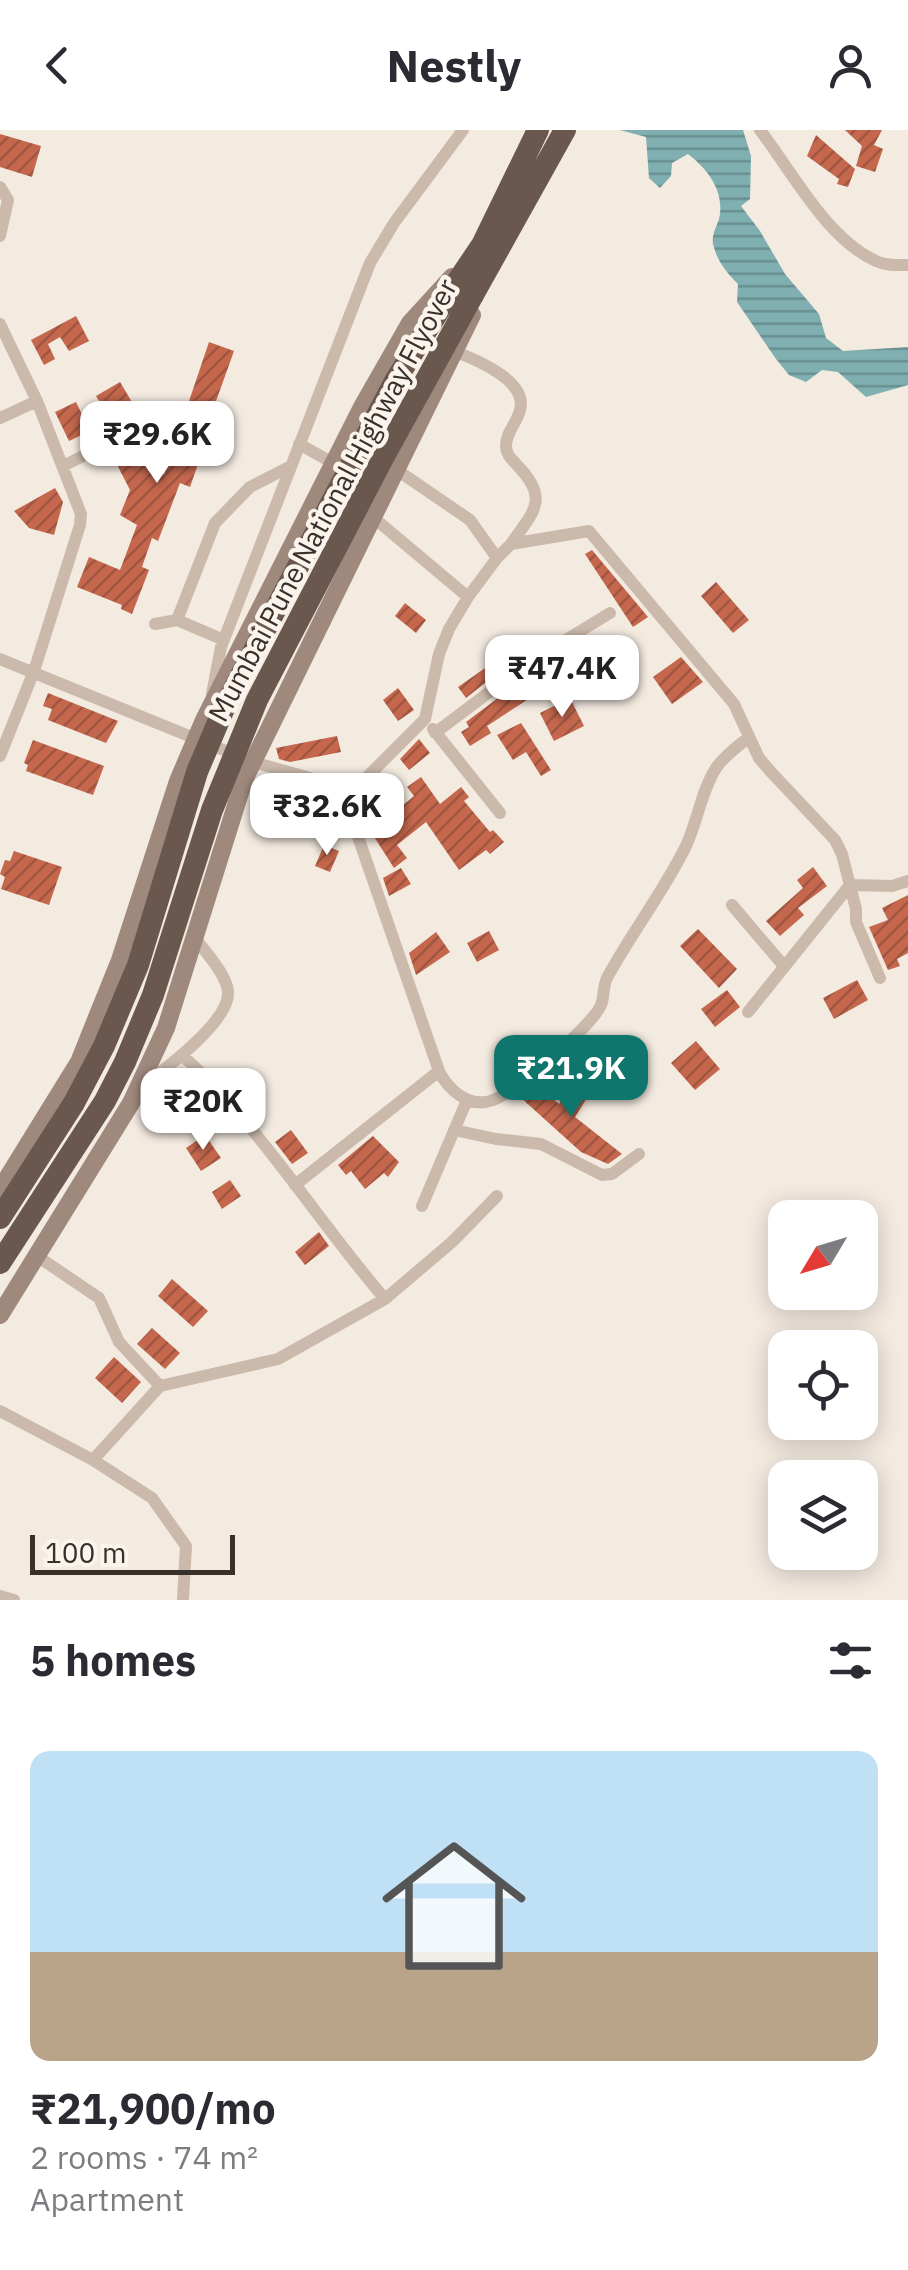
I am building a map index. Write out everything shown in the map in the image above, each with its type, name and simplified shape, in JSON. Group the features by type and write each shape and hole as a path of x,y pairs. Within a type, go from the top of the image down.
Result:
{"highway":[{"name":"Mumbai Pune National Highway Flyover","path":"0,1218 74,1103 104,1046 138,966 197,772 224,706 395,381 464,290 548,137"},
{"name":"Mumbai Pune National Highway Flyover","path":"0,1262 106,1101 126,1062 154,995 212,810 257,700 383,458 464,290"}],"main road":[{"path":"0,1315 138,1090 166,1028 244,780 456,352 489,250"},
{"path":"0,1190 79,1062 120,960 196,737 334,463 410,322 489,250"}],"street":[{"path":"208,711 224,640 370,263 394,222 463,130"},
{"path":"760,130 797,183 856,250 881,264 908,265"},
{"path":"0,188 8,200 0,236"},
{"path":"0,756 34,671 81,514 37,401 1,329"},
{"path":"345,799 425,719 439,654 468,597 536,508 538,495 531,479 508,456 506,448 521,408 520,400 505,378 487,363 456,352"},
{"path":"0,418 37,401"},
{"path":"63,466 159,418"},
{"path":"299,444 334,463"},
{"path":"177,620 214,522 250,487 291,466"},
{"path":"397,470 470,520 498,558"},
{"path":"374,518 468,597"},
{"path":"512,544 589,532 734,704 770,772 835,840 856,908 856,922 880,978"},
{"path":"435,732 528,662 610,613"},
{"path":"156,624 177,620 224,640"},
{"path":"0,659 253,762 337,789 345,799 438,1070 445,1084 468,1100 494,1100 552,1058 600,1008 608,976 684,850 718,764 749,737"},
{"path":"425,719 500,814"},
{"path":"850,885 892,886 908,881"},
{"path":"748,1012 850,885"},
{"path":"732,905 783,965"},
{"path":"138,1090 182,1056 220,1013 228,992 196,939"},
{"path":"182,1056 222,1092 334,1240 385,1300"},
{"path":"296,1185 438,1070"},
{"path":"422,1206 468,1100"},
{"path":"454,1130 496,1140 541,1144 602,1175 612,1174 639,1154"},
{"path":"93,1460 160,1386 278,1360 385,1300 452,1242 497,1196"},
{"path":"37,1256 99,1298 119,1342 160,1386"},
{"path":"0,1411 93,1460 152,1498 186,1546 183,1600"},
{"path":"0,1596 14,1600"}],"water":[{"path":"620,130 743,130 751,156 750,199 741,206 785,274 819,314 826,338 843,351 908,347 908,385 866,397 838,372 822,370 806,382 789,375 737,302 738,284 717,256 713,240 720,205 712,179 688,154 672,163 671,176 660,188 649,178 646,137"}],"building":[{"path":"845,130 882,130 874,145 883,149 875,172 856,166 862,146"},
{"path":"0,134 41,146 32,177 0,167"},
{"path":"816,135 855,169 848,187 837,184 839,179 807,156"},
{"path":"76,316 89,341 69,351 60,337 48,344 55,359 44,365 31,340"},
{"path":"209,342 234,351 201,443 205,444 190,487 180,483 158,541 152,538 142,567 149,570 132,614 121,609 122,605 77,587 89,557 120,570 137,525 120,515 130,490 111,453 146,439 164,475"},
{"path":"120,382 138,412 115,429 96,396"},
{"path":"76,402 90,431 69,441 55,412"},
{"path":"55,488 63,502 54,535 29,528 14,511"},
{"path":"592,550 648,617 633,627 585,554"},
{"path":"716,582 749,620 733,633 701,596"},
{"path":"405,603 426,620 416,633 395,616"},
{"path":"568,651 579,672 562,681 560,678 487,726 491,733 470,746 461,732 469,727 466,722 534,671"},
{"path":"681,657 703,682 672,704 653,677"},
{"path":"498,659 504,668 466,698 458,687"},
{"path":"398,688 414,710 398,721 383,700"},
{"path":"48,693 118,721 106,743 48,720 52,709 43,706"},
{"path":"570,698 584,726 554,741 540,713"},
{"path":"521,723 551,770 541,776 526,752 513,760 497,735"},
{"path":"337,736 341,752 290,762 279,759 276,748"},
{"path":"419,739 430,753 409,770 400,759"},
{"path":"33,740 104,766 93,795 26,771 28,765 24,763"},
{"path":"421,777 440,804 461,787 469,797 464,801 490,832 493,830 504,842 459,870 426,822 397,845 407,858 394,868 362,818 384,806 390,816 414,796 407,787"},
{"path":"324,845 339,851 330,872 315,866"},
{"path":"14,851 62,867 49,905 1,889 5,877 0,874 5,860 10,861"},
{"path":"813,867 827,886 798,908 804,915 780,936 766,921 803,888 797,880"},
{"path":"401,868 411,884 389,896 383,878"},
{"path":"908,895 908,953 897,959 900,966 888,970 869,927 888,920 882,908"},
{"path":"698,929 737,969 719,988 680,946"},
{"path":"489,931 499,950 477,962 467,943"},
{"path":"436,932 450,952 416,975 409,953"},
{"path":"857,980 868,1000 834,1019 823,998"},
{"path":"727,990 740,1007 715,1027 701,1009"},
{"path":"696,1041 720,1069 695,1090 671,1063"},
{"path":"181,1068 212,1099 199,1112 168,1080"},
{"path":"575,1079 592,1090 575,1117 622,1154 608,1164 581,1152 520,1097 535,1084 559,1104"},
{"path":"291,1130 308,1153 292,1164 275,1142"},
{"path":"205,1135 221,1158 201,1171 186,1148"},
{"path":"373,1136 399,1162 388,1177 384,1173 365,1189 351,1171 346,1175 338,1165"},
{"path":"230,1180 241,1196 222,1209 212,1192"},
{"path":"319,1232 329,1246 305,1265 295,1252"},
{"path":"172,1279 208,1311 193,1327 158,1296"},
{"path":"152,1328 180,1353 165,1369 137,1344"},
{"path":"114,1357 141,1382 122,1403 95,1378"}]}
